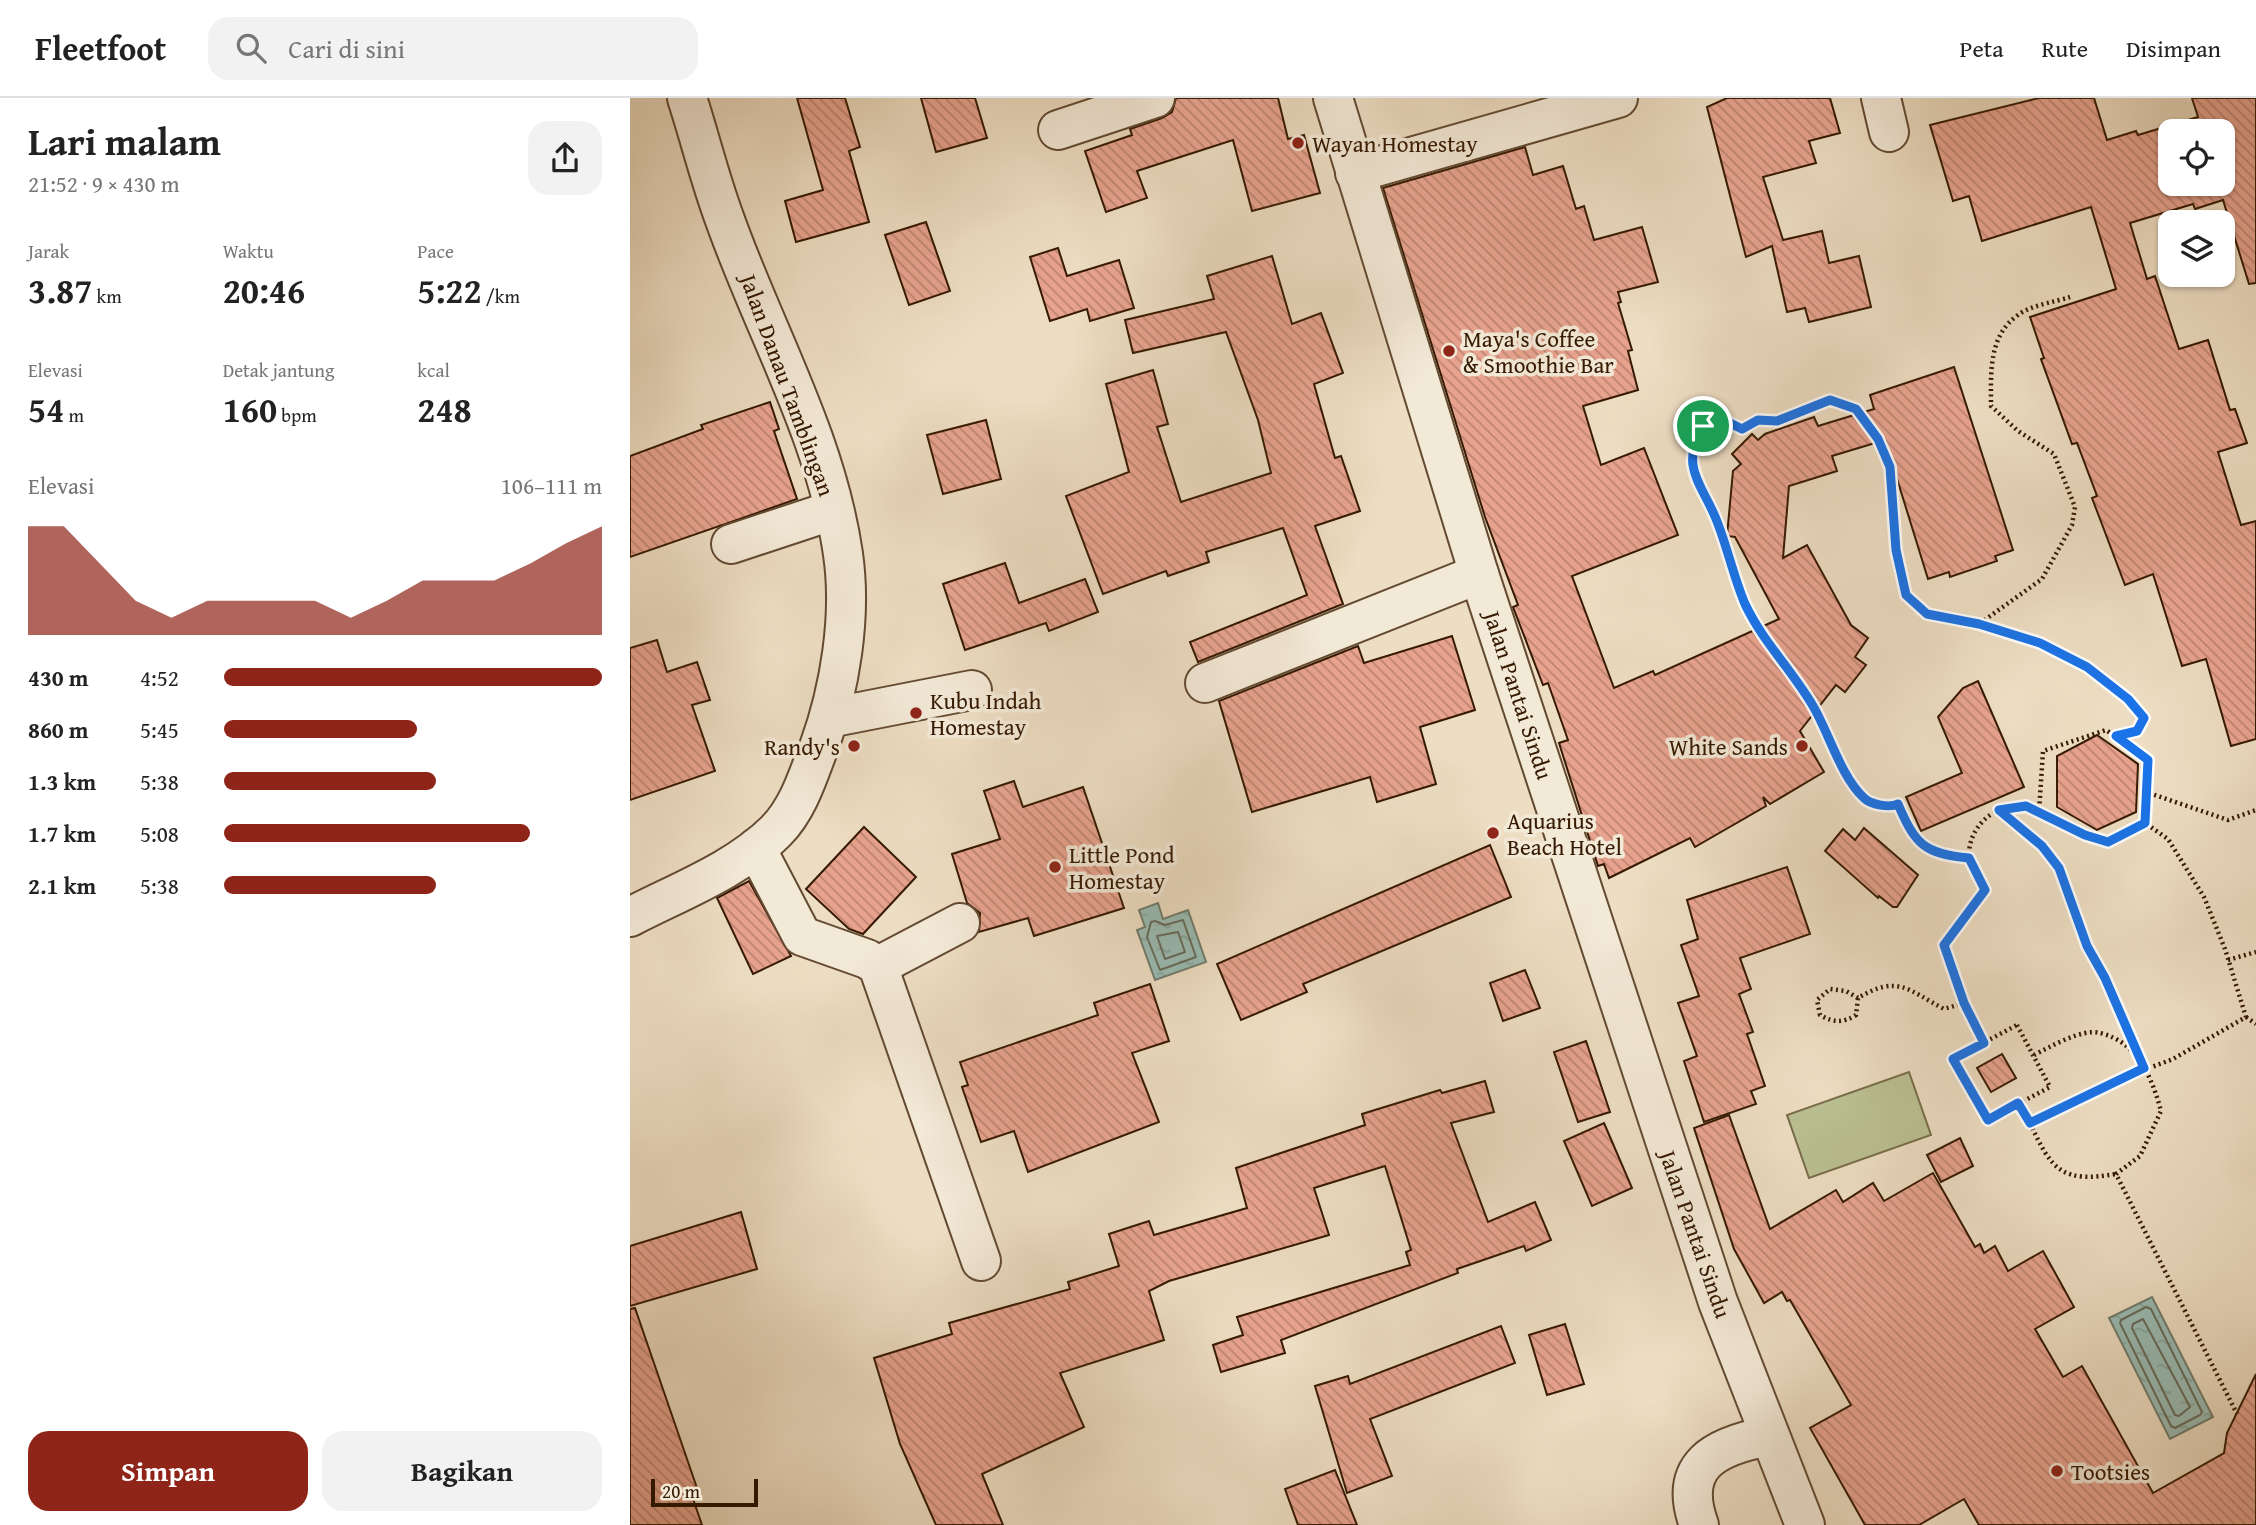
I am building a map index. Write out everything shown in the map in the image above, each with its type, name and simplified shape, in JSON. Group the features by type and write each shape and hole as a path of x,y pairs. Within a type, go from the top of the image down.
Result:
{"street":[{"name":"Jalan Danau Tamblingan","path":"630,917 756,848 778,830 802,793 829,718 839,667 844,610 843,555 834,510 813,439 725,220 687,98"},
{"path":"1058,130 1155,98"},
{"name":"Jalan Pantai Sindu","path":"1333,98 1479,574 1718,1302 1805,1525"},
{"path":"1355,173 1618,98"},
{"path":"731,544 834,510"},
{"path":"1205,683 1479,574"},
{"path":"829,718 972,690"},
{"path":"756,848 802,936 867,959 878,966 981,1261"},
{"path":"878,966 960,923"},
{"path":"1699,1525 1691,1502 1695,1475 1706,1458 1742,1441 1769,1436"}],"path":[{"path":"1979,624 2042,579 2072,525 2076,507 2054,454 2018,431 1991,406 1997,336 2019,314 2070,297"},
{"path":"1969,858 1933,853 1912,835 1898,804 1892,807 1866,801 1852,785 1812,704 1774,654 1745,604 1718,521 1692,469 1692,444 1703,426 1724,420 1742,429 1758,420 1777,421 1830,400 1856,409 1878,439 1890,467 1896,550 1906,595 1927,614 1979,624 2040,643 2087,667 2128,699 2144,718 2137,731 2116,736"},
{"path":"2039,812 2043,751 2106,730 2148,760 2149,793 2145,823"},
{"path":"2149,793 2228,820 2256,810"},
{"path":"1984,1043 1964,1003 1944,945 1985,890 1969,858 1972,836 1982,819 1999,810 2026,806 2085,835 2108,842 2145,823"},
{"path":"1999,810 2042,846 2059,868 2087,946 2116,1001 2144,1068"},
{"path":"2145,823 2168,839 2204,897 2246,1017 2256,1024"},
{"path":"2228,960 2256,952"},
{"path":"1858,998 1875,988 1903,985 1944,1009 1964,1003"},
{"path":"1829,989 1846,991 1858,998 1856,1015 1844,1022 1829,1021 1820,1015 1817,1000 1829,989"},
{"path":"2030,1123 2144,1068 2173,1059 2246,1017"},
{"path":"2017,1024 2034,1055 2050,1087 1988,1120 1953,1059 2017,1024"},
{"path":"2018,1103 2041,1147 2064,1174 2086,1179 2116,1174 2140,1156 2161,1111 2153,1082 2134,1051 2099,1032 2066,1039 2034,1055"},
{"path":"2116,1174 2236,1414"}],"green space":[{"path":"1909,1072 1931,1135 1809,1178 1787,1115"}],"water":[{"path":"1158,903 1163,919 1188,910 1206,962 1155,980 1137,930 1145,927 1139,910"},
{"path":"2152,1297 2213,1417 2170,1439 2109,1318"}],"building":[{"path":"797,98 845,98 860,147 849,151 869,222 796,242 785,201 823,190"},
{"path":"921,98 975,98 987,138 936,152"},
{"path":"1176,98 1278,98 1288,139 1304,135 1320,193 1252,211 1233,140 1137,171 1147,198 1106,212 1085,151 1132,135 1130,129 1162,118 1172,112"},
{"path":"1727,98 1830,98 1840,133 1809,141 1816,163 1763,177 1783,240 1822,231 1829,263 1859,256 1871,307 1809,322 1805,308 1787,312 1772,246 1746,257 1707,107"},
{"path":"2039,98 2094,98 2107,140 2136,131 2138,135 2158,129 2158,196 2235,196 2235,119 2191,119 2198,117 2192,98 2256,98 2256,283 2249,284 2235,239 2235,210 2226,210 2223,200 2195,209 2193,204 2173,210 2158,210 2158,215 2130,223 2147,279 2155,276 2179,349 2208,340 2230,410 2235,409 2247,443 2218,452 2241,525 2256,521 2256,739 2231,746 2206,659 2182,666 2153,574 2125,585 2092,498 2097,496 2077,443 2072,444 2041,359 2044,358 2030,317 2116,289 2091,207 1982,241 1969,196 1953,201 1930,125"},
{"path":"1525,147 1533,175 1563,166 1576,209 1584,206 1594,240 1642,227 1658,282 1618,292 1621,302 1618,303 1632,350 1628,351 1638,390 1583,406 1601,465 1644,448 1678,535 1572,576 1614,688 1653,671 1655,675 1779,619 1735,537 1727,536 1733,471 1741,464 1732,454 1752,434 1758,440 1765,434 1814,417 1818,426 1874,409 1870,395 1954,367 2013,550 1995,556 1997,561 1950,577 1949,572 1928,579 1885,440 1832,456 1837,471 1789,486 1783,558 1807,545 1851,625 1868,638 1855,657 1866,665 1845,692 1836,685 1800,731 1824,772 1770,804 1763,797 1766,806 1695,847 1690,838 1609,878 1604,864 1598,866 1559,743 1568,740 1548,683 1543,685 1513,607 1518,605 1485,517 1383,188"},
{"path":"926,222 950,291 909,305 885,235"},
{"path":"1058,248 1067,276 1119,260 1134,308 1090,321 1087,309 1050,321 1030,257"},
{"path":"1272,256 1292,324 1321,313 1343,373 1314,384 1335,458 1341,456 1360,511 1315,526 1343,604 1198,662 1190,642 1307,595 1283,528 1206,552 1209,562 1168,576 1166,571 1103,594 1066,496 1129,472 1106,384 1153,370 1168,424 1157,427 1181,502 1271,473 1258,420 1226,332 1133,353 1125,320 1214,299 1207,276"},
{"path":"770,402 779,429 774,431 797,499 630,557 630,456 703,429 701,425"},
{"path":"986,420 1001,479 943,494 927,435"},
{"path":"1005,563 1019,603 1085,579 1098,612 1049,631 1046,623 965,650 943,584"},
{"path":"1452,636 1475,710 1420,727 1436,784 1377,802 1370,777 1252,812 1219,701 1358,646 1364,663"},
{"path":"657,640 667,672 697,662 710,700 692,705 715,771 630,800 630,648"},
{"path":"1978,681 2024,787 1921,831 1906,797 1962,773 1938,717 1963,688"},
{"path":"2097,735 2138,764 2136,812 2097,830 2057,807 2057,756"},
{"path":"1014,781 1023,807 1083,787 1124,908 1034,936 1028,918 979,932 980,913 967,903 952,854 1000,839 984,791"},
{"path":"864,827 916,877 863,934 849,929 806,889"},
{"path":"1864,828 1918,875 1897,907 1879,896 1878,898 1825,851 1843,829 1855,840"},
{"path":"1490,845 1511,897 1303,984 1307,992 1241,1020 1217,964"},
{"path":"1787,867 1810,934 1740,958 1751,989 1739,994 1753,1032 1747,1034 1765,1086 1751,1091 1756,1104 1704,1122 1684,1061 1697,1056 1678,1003 1699,996 1681,945 1698,939 1687,900"},
{"path":"749,881 791,956 753,974 717,898"},
{"path":"1525,970 1540,1008 1503,1021 1490,983"},
{"path":"1150,984 1169,1041 1132,1053 1159,1122 1028,1172 1014,1131 981,1142 962,1087 968,1085 960,1062 1098,1015 1094,1003"},
{"path":"1586,1041 1610,1112 1578,1122 1554,1052"},
{"path":"2002,1054 2016,1078 1991,1092 1977,1068"},
{"path":"1485,1081 1494,1112 1451,1123 1488,1222 1535,1202 1551,1240 1526,1251 1524,1246 1457,1269 1458,1273 1281,1340 1285,1353 1221,1372 1213,1345 1243,1335 1237,1317 1410,1265 1406,1252 1411,1250 1385,1166 1314,1188 1329,1235 1169,1281 1149,1291 1164,1340 1060,1373 1084,1427 982,1474 1003,1525 936,1525 900,1444 874,1358 952,1334 949,1323 1070,1289 1068,1282 1119,1266 1109,1234 1149,1221 1154,1235 1247,1208 1236,1168 1365,1125 1362,1114 1440,1090 1442,1093"},
{"path":"1729,1115 1770,1229 1836,1190 1843,1202 1873,1183 1884,1201 1933,1173 1975,1247 1980,1244 1984,1253 1995,1246 2008,1271 2043,1251 2074,1307 2035,1329 2063,1377 2082,1366 2153,1493 2224,1453 2227,1433 2256,1374 2256,1525 1979,1525 1964,1499 1919,1525 1865,1525 1810,1428 1851,1405 1790,1300 1787,1301 1782,1292 1764,1303 1734,1249 1694,1128"},
{"path":"1604,1123 1632,1188 1592,1206 1564,1141"},
{"path":"1960,1138 1973,1166 1941,1182 1927,1155"},
{"path":"741,1212 757,1269 630,1306 630,1246"},
{"path":"635,1308 697,1488 690,1490 702,1525 630,1525 630,1309"},
{"path":"1565,1324 1584,1384 1547,1395 1529,1335"},
{"path":"1501,1326 1515,1363 1370,1419 1392,1476 1347,1493 1315,1386 1348,1376 1350,1384"},
{"path":"1335,1470 1357,1525 1298,1525 1285,1489"}],"place":[{"name":"Wayan Homestay","path":"1298,143"},
{"name":"Maya's Coffee & Smoothie Bar","path":"1449,351"},
{"name":"Kubu Indah Homestay","path":"916,713"},
{"name":"Randy's","path":"854,746"},
{"name":"White Sands","path":"1802,746"},
{"name":"Aquarius Beach Hotel","path":"1493,833"},
{"name":"Little Pond Homestay","path":"1055,867"},
{"name":"Tootsies","path":"2057,1471"}],"route":[{"path":"1830,400 1856,409 1878,439 1890,467 1896,550 1906,595 1927,614 1979,624 2040,643 2087,667 2128,699 2144,718 2137,731 2116,736 2148,760 2149,793 2145,823 2108,842 2085,835 2026,806 1999,810 2042,846 2059,868 2087,946 2121,1012 2144,1068 2094,1089 2030,1123 2018,1103 1988,1120 1953,1059 1984,1043 1964,1003 1944,945 1985,890 1969,858 1933,853 1912,835 1898,804 1892,807 1866,801 1852,785 1812,704 1774,654 1745,604 1718,521 1692,469 1692,444 1703,426 1724,420 1742,429 1758,420 1777,421 1830,400"}]}
